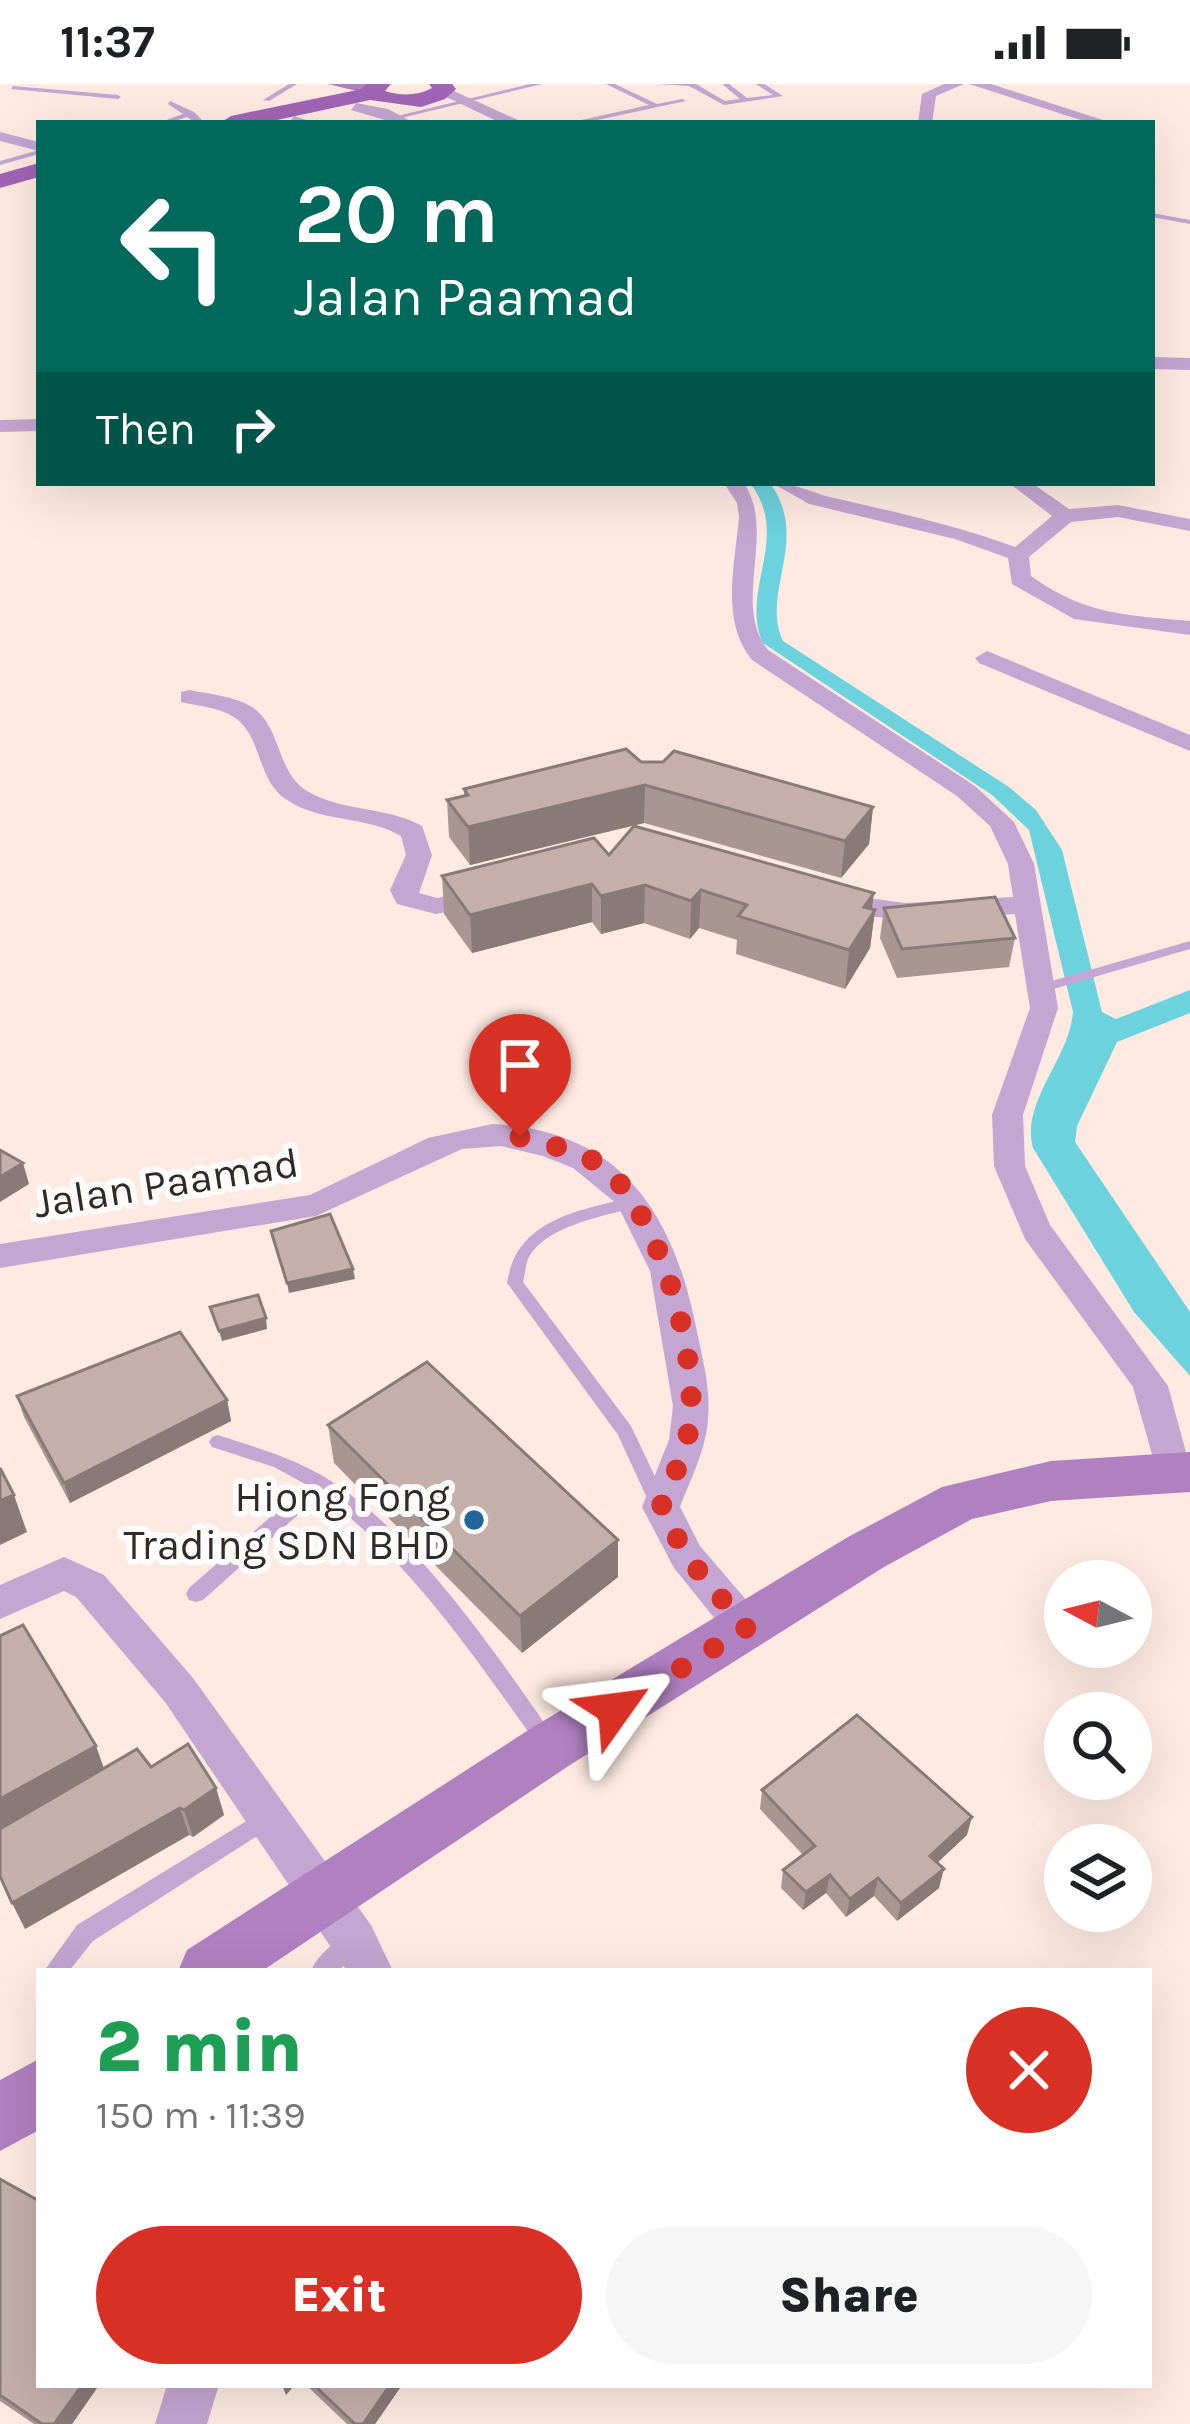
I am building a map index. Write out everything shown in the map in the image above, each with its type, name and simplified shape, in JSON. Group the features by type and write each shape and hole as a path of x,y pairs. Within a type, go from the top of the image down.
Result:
{"main road":[{"path":"280,116 332,90 371,93 404,114 452,90"},
{"path":"280,116 371,93"},
{"path":"0,182 36,171"},
{"path":"0,197 36,188"},
{"path":"213,1968 550,1747 960,1501 1051,1481 1182,1473"},
{"path":"0,2119 36,2093"}],"street":[{"path":"926,120 929,94 957,84"},
{"path":"976,84 1096,120"},
{"path":"452,90 507,120"},
{"path":"0,136 36,148"},
{"path":"1155,363 1190,364"},
{"path":"0,426 36,425"},
{"path":"736,486 749,517 743,617 748,640 760,655 965,791 1001,822 1021,864 1026,905 1051,986 1042,1027 1007,1118 1010,1178 1063,1266 1147,1379 1182,1473"},
{"path":"788,486 816,500 962,534 1018,555"},
{"path":"1023,486 1065,516"},
{"path":"1018,555 1065,516 1118,511 1190,525"},
{"path":"1018,555 1020,580 1056,607 1100,621 1190,628"},
{"path":"987,658 1190,744"},
{"path":"189,697 240,709 252,718 279,782 297,796 375,814 413,832 419,855 404,890 407,898 436,906 516,886"},
{"path":"803,890 875,910 1026,905"},
{"name":"Jalan Paamad","path":"0,1256 316,1204 430,1148 482,1135 520,1137 578,1155 604,1168 635,1202 660,1252 690,1382 689,1430 661,1507"},
{"path":"661,1507 687,1557 746,1628"},
{"path":"0,1603 64,1573 89,1586 178,1690 363,1955"},
{"path":"181,2424 192,2388"}],"lane":[{"path":"13,88 28,84"},
{"path":"452,90 539,84"},
{"path":"609,84 656,106"},
{"path":"661,84 692,84 718,102 780,96 759,84"},
{"path":"725,84 748,101"},
{"path":"280,116 293,85"},
{"path":"0,88 118,97"},
{"path":"587,120 682,101"},
{"path":"170,103 198,120"},
{"path":"172,120 191,114"},
{"path":"0,163 36,150"},
{"path":"1155,216 1190,222"},
{"path":"1051,986 1189,945"},
{"path":"635,1202 562,1223 521,1248 515,1283 626,1431 661,1507"},
{"path":"218,1442 282,1463 357,1514 454,1612 550,1747"},
{"path":"196,1594 319,1485"},
{"path":"57,1968 85,1933 267,1818"},
{"path":"330,1968 363,1955"}],"water":[{"path":"752,486 772,486 786,525 777,604 783,641 1009,787 1036,810 1062,850 1102,1012 1116,1019 1190,990 1190,1013 1117,1042 1077,1126 1075,1142 1190,1312 1190,1376 1134,1312 1033,1148 1033,1114 1064,1046 1073,1012 1029,830 992,795 763,643 757,623 766,544 762,503"}],"building":[{"path":"626,749 641,762 663,762 674,751 873,807 845,841 645,785 468,827 447,800 468,795 464,789"},
{"path":"634,826 874,893 864,907 875,910 849,950 738,916 747,905 701,890 691,901 645,885 601,896 592,884 470,915 442,876 594,838 609,855"},
{"path":"995,897 1015,938 902,949 884,908"},
{"path":"0,1150 23,1163 0,1177"},
{"path":"330,1214 353,1269 287,1283 271,1231"},
{"path":"258,1295 266,1318 219,1331 210,1307"},
{"path":"180,1332 227,1400 64,1483 17,1396"},
{"name":"Hiong Fong Trading SDN BHD","path":"427,1362 618,1540 520,1616 328,1425"},
{"path":"0,1468 14,1495 0,1501"},
{"path":"23,1625 96,1746 0,1799 0,1636"},
{"path":"857,1715 972,1817 930,1856 944,1869 901,1903 878,1878 850,1899 830,1875 806,1892 783,1870 815,1846 762,1790"},
{"path":"188,1744 216,1788 12,1903 0,1876 0,1829 137,1749 151,1767"},
{"path":"0,2179 36,2199 36,2388 80,2388 54,2424 42,2424 0,2395"},
{"path":"317,2388 388,2388 363,2424 355,2424"}],"place":[{"name":"Hiong Fong Trading SDN BHD","path":"474,1520"}],"route":[{"path":"520,1137 604,1168 635,1202 660,1252 690,1382 689,1430 661,1507 687,1557 746,1628 615,1709"}]}
